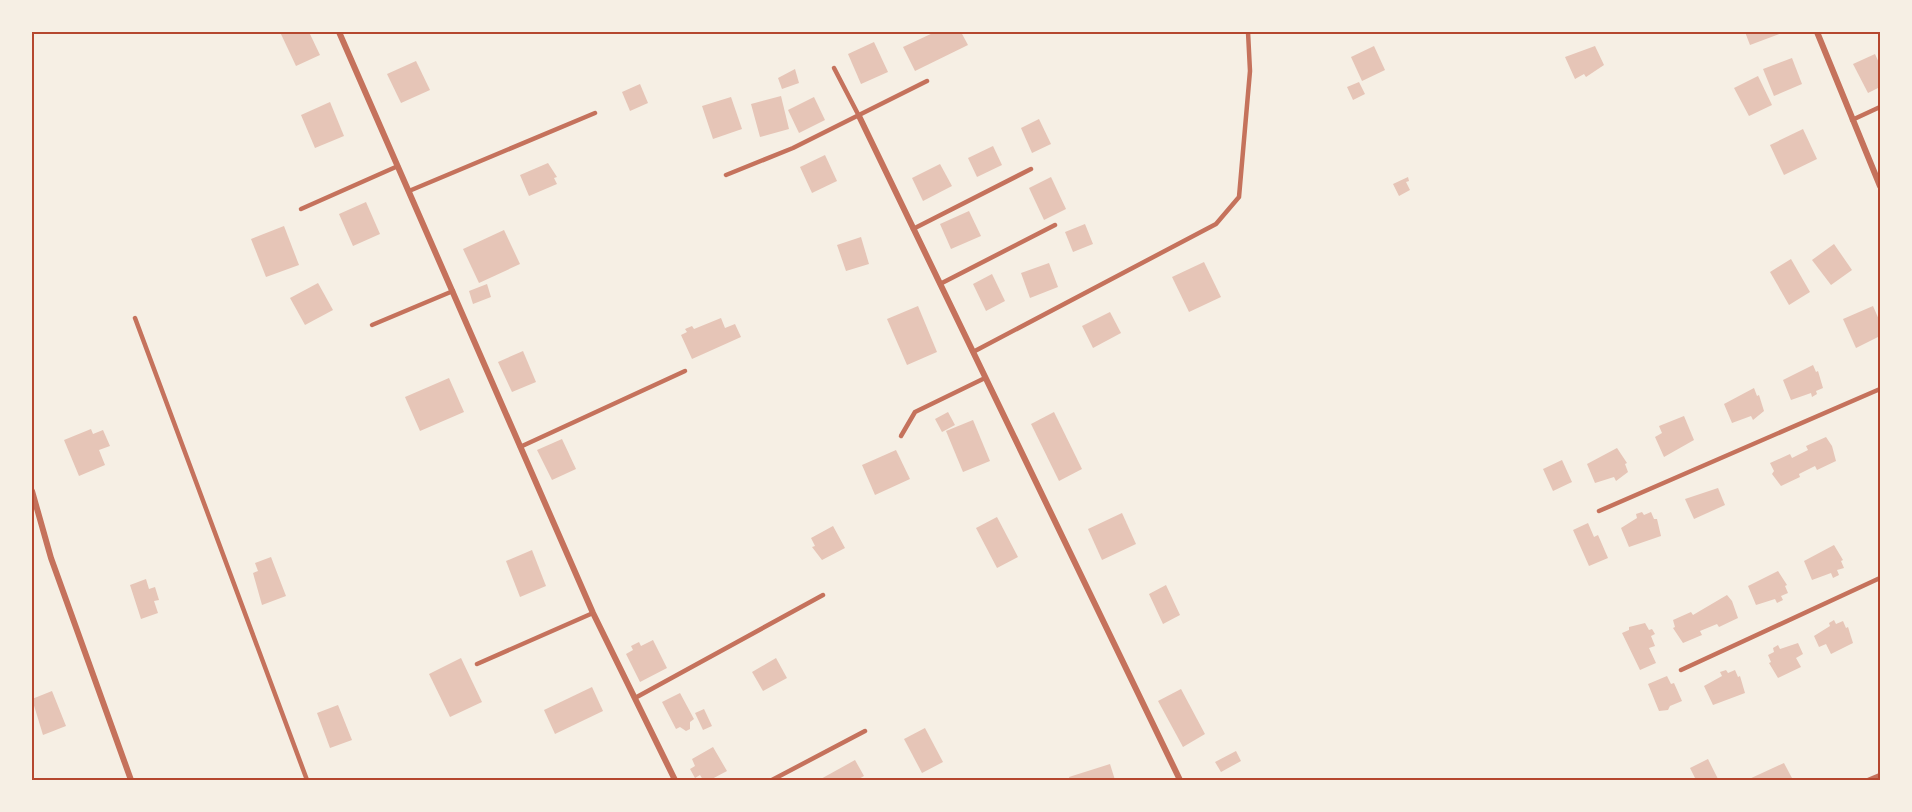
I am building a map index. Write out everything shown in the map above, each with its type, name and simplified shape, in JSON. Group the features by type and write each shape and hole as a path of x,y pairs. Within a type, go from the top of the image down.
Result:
{"street":[{"path":"339,32 593,613 675,780"},
{"path":"1817,32 1881,186"},
{"path":"859,116 1180,780"},
{"path":"32,491 51,558 131,780"}],"lane":[{"path":"973,352 1216,224 1239,197 1250,71 1248,32"},
{"path":"834,68 859,116"},
{"path":"726,175 793,148 927,81"},
{"path":"1852,120 1881,107"},
{"path":"409,191 596,113"},
{"path":"302,209 398,166"},
{"path":"913,229 1031,169"},
{"path":"940,284 1055,225"},
{"path":"372,325 453,291"},
{"path":"135,318 307,780"},
{"path":"520,447 685,371"},
{"path":"901,435 915,412 985,378"},
{"path":"1599,511 1881,388"},
{"path":"1681,670 1881,578"},
{"path":"635,698 823,595"},
{"path":"477,664 593,613"},
{"path":"772,780 865,731"},
{"path":"1868,780 1881,775"}],"building":[{"path":"280,32 309,32 320,55 296,66"},
{"path":"935,32 961,32 968,45 915,71 903,47"},
{"path":"1745,32 1785,32 1750,45"},
{"path":"874,42 888,72 861,84 848,54"},
{"path":"1374,46 1385,70 1362,81 1351,57"},
{"path":"1595,46 1604,65 1586,77 1584,74 1575,79 1565,57"},
{"path":"1875,54 1880,65 1880,87 1868,93 1853,64"},
{"path":"1792,58 1802,84 1774,96 1763,69"},
{"path":"416,61 430,90 401,103 387,74"},
{"path":"795,69 799,83 782,89 778,78"},
{"path":"1758,76 1772,105 1749,116 1734,88"},
{"path":"1359,82 1365,94 1353,100 1347,87"},
{"path":"640,84 648,103 630,111 622,92"},
{"path":"781,96 789,129 760,137 751,104"},
{"path":"731,97 742,129 713,139 702,106"},
{"path":"814,97 825,120 799,133 788,110"},
{"path":"330,102 344,136 315,148 301,115"},
{"path":"1039,119 1051,144 1032,153 1021,128"},
{"path":"1803,129 1817,159 1784,175 1770,145"},
{"path":"993,146 1002,165 977,177 968,158"},
{"path":"825,155 837,181 812,193 800,167"},
{"path":"548,163 557,177 554,178 557,184 529,196 520,175"},
{"path":"940,164 952,186 923,201 912,178"},
{"path":"1051,177 1066,209 1044,220 1029,188"},
{"path":"1408,177 1409,181 1406,182 1410,190 1399,196 1393,184"},
{"path":"366,202 380,234 353,246 339,214"},
{"path":"969,211 981,236 951,249 940,224"},
{"path":"1085,224 1093,244 1073,252 1065,232"},
{"path":"284,226 299,265 266,277 251,239"},
{"path":"504,230 520,264 479,283 463,249"},
{"path":"861,237 869,264 846,271 837,245"},
{"path":"1834,244 1852,270 1831,285 1812,260"},
{"path":"1791,259 1810,292 1789,305 1770,272"},
{"path":"1204,262 1221,297 1189,312 1172,277"},
{"path":"1049,263 1058,287 1030,298 1021,273"},
{"path":"992,274 1005,301 986,311 973,284"},
{"path":"318,283 333,310 305,325 290,298"},
{"path":"487,284 491,297 473,304 469,291"},
{"path":"918,306 937,352 907,365 887,319"},
{"path":"1873,306 1880,322 1880,336 1856,348 1843,319"},
{"path":"1110,312 1121,333 1093,348 1082,326"},
{"path":"721,318 725,328 735,324 741,337 692,359 681,335 687,332 685,329 692,326 694,329"},
{"path":"523,351 536,382 512,392 498,362"},
{"path":"1813,365 1816,372 1818,371 1823,388 1816,391 1817,394 1812,397 1811,393 1791,400 1783,380"},
{"path":"449,378 464,412 420,431 405,397"},
{"path":"1754,388 1764,411 1753,420 1751,416 1732,423 1724,404"},
{"path":"948,412 955,425 942,432 935,419"},
{"path":"1054,412 1082,469 1059,481 1031,424"},
{"path":"1684,416 1694,440 1664,457 1655,437 1662,433 1659,426"},
{"path":"973,420 990,461 963,472 946,431"},
{"path":"91,429 93,434 103,430 110,446 99,450 105,465 79,476 64,440"},
{"path":"1826,437 1832,446 1836,461 1817,470 1815,466 1799,474 1800,477 1781,486 1772,474 1774,471 1770,463 1790,454 1792,458 1808,450 1806,446"},
{"path":"562,439 576,469 552,480 537,450"},
{"path":"1617,448 1627,463 1625,464 1628,472 1616,481 1614,477 1595,483 1587,464"},
{"path":"896,450 910,479 875,495 862,465"},
{"path":"1562,460 1572,482 1553,491 1543,469"},
{"path":"1718,488 1725,505 1694,519 1685,499"},
{"path":"1642,512 1644,515 1651,512 1654,519 1657,519 1661,536 1629,547 1621,528 1637,518 1636,514"},
{"path":"1122,513 1136,544 1102,560 1088,529"},
{"path":"997,517 1018,557 997,568 976,528"},
{"path":"1588,523 1594,537 1598,535 1608,558 1589,566 1573,530"},
{"path":"833,526 845,548 822,560 812,547 815,546 811,538"},
{"path":"1834,545 1843,560 1841,561 1844,568 1837,570 1839,575 1833,578 1831,573 1812,580 1804,561"},
{"path":"532,550 546,586 520,597 506,561"},
{"path":"271,557 286,596 262,605 253,573 258,571 255,563"},
{"path":"1778,571 1787,585 1785,586 1788,593 1781,596 1783,600 1777,603 1775,599 1756,605 1748,586"},
{"path":"146,579 149,589 155,587 159,600 154,601 158,613 141,619 130,585"},
{"path":"1166,585 1180,615 1163,624 1149,594"},
{"path":"1727,595 1732,601 1738,618 1719,627 1717,624 1700,631 1702,635 1683,643 1673,628 1675,627 1673,620 1691,612 1693,615"},
{"path":"1834,620 1836,624 1843,621 1846,628 1848,627 1853,643 1831,654 1826,644 1819,647 1814,636 1830,626 1829,623"},
{"path":"1645,623 1655,634 1651,636 1655,646 1649,648 1656,663 1640,670 1622,633 1629,630 1629,627"},
{"path":"653,640 667,668 640,682 626,654 633,650 631,646 639,642 641,646"},
{"path":"1798,643 1803,654 1796,658 1801,667 1778,678 1769,663 1771,662 1768,655 1774,652 1773,648 1778,645 1780,649"},
{"path":"461,658 482,702 450,717 429,674"},
{"path":"776,658 787,678 763,691 752,672"},
{"path":"1726,670 1728,673 1735,670 1738,677 1740,676 1745,693 1713,705 1704,686 1722,676 1720,672"},
{"path":"1667,676 1671,684 1674,683 1682,701 1670,706 1668,710 1659,711 1648,684"},
{"path":"592,687 603,711 555,734 544,710"},
{"path":"1181,689 1205,734 1183,747 1158,701"},
{"path":"52,691 66,726 43,735 32,699"},
{"path":"680,693 694,719 690,722 690,729 686,731 680,727 676,729 662,702"},
{"path":"338,705 352,740 330,748 317,713"},
{"path":"704,709 712,726 703,730 695,713"},
{"path":"925,728 943,762 922,773 904,739"},
{"path":"713,747 727,771 710,780 703,780 700,775 695,778 690,769 695,766 692,759"},
{"path":"1236,751 1241,761 1221,772 1215,762"},
{"path":"1708,759 1718,779 1696,780 1690,768"},
{"path":"855,760 864,776 857,780 819,780"},
{"path":"1784,763 1793,780 1747,780"},
{"path":"1110,764 1115,780 1070,780 1069,777"}]}
